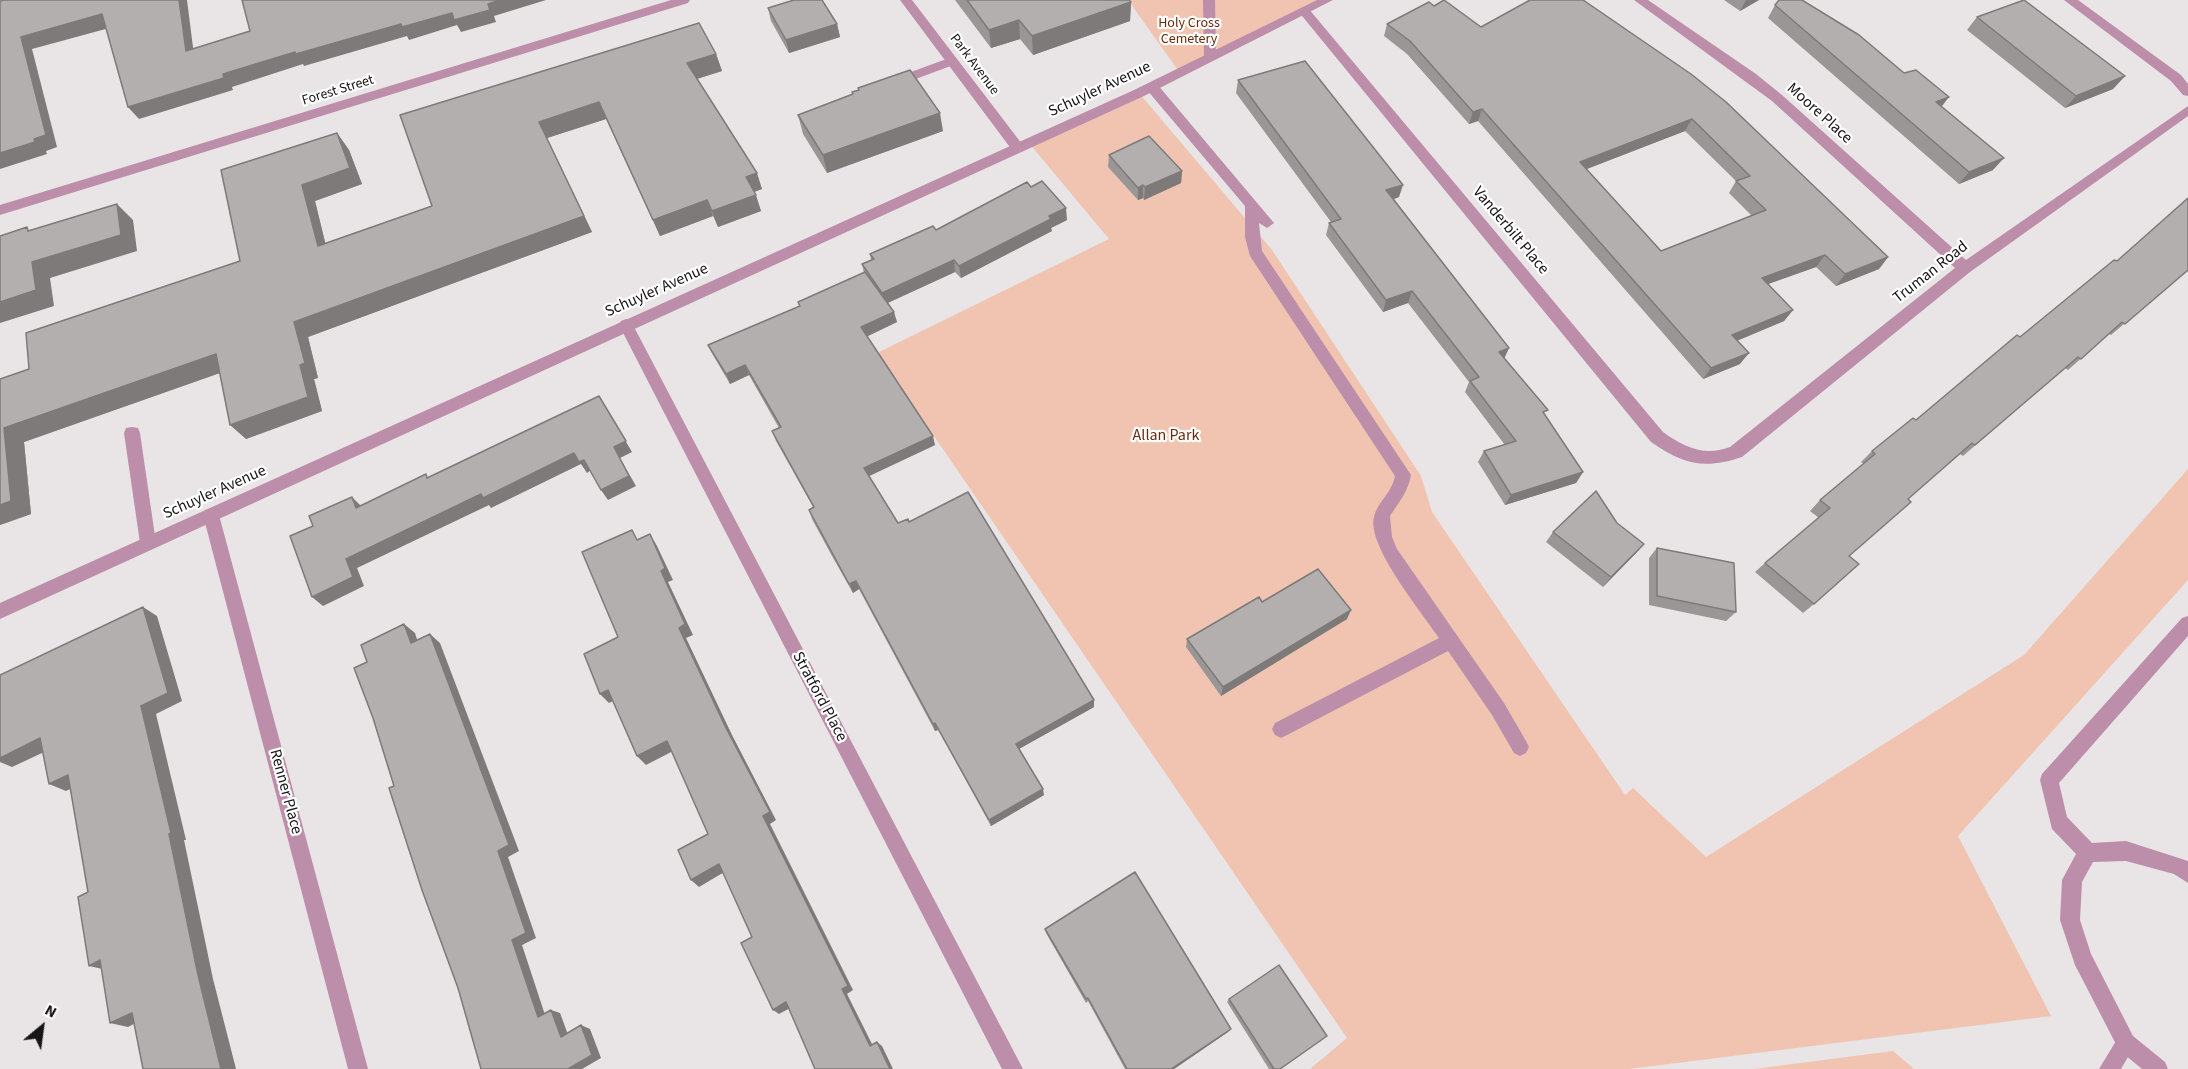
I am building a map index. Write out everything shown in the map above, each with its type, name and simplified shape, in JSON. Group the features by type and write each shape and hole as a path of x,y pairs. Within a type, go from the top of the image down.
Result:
{"street":[{"name":"Forest Street","path":"0,210 684,0"},
{"name":"Park Avenue","path":"906,0 1017,147"},
{"path":"1209,0 1210,57"},
{"name":"Schuyler Avenue","path":"0,610 1152,87 1327,0"},
{"name":"Moore Place","path":"1640,0 1751,77 1777,98 1965,268"},
{"path":"2070,0 2176,78 2188,92"},
{"name":"Vanderbilt Place","path":"1305,11 1657,437 1677,452 1699,458"},
{"path":"879,89 952,61"},
{"path":"1152,87 1267,223"},
{"name":"Truman Road","path":"1699,458 1720,459 1736,452 1965,268 2188,110"},
{"path":"1252,205 1252,237 1255,252 1403,475 1399,491 1382,515 1380,534 1391,554 1498,709 1520,747"},
{"name":"Stratford Place","path":"626,325 1013,1069"},
{"path":"132,433 148,543"},
{"name":"Renner Place","path":"211,515 358,1069"},
{"path":"2188,624 2049,780 2059,822 2088,853 2126,851 2180,866 2188,873"},
{"path":"1281,729 1451,641"},
{"path":"2088,853 2072,880 2070,920 2082,958 2126,1043 2158,1069"},
{"path":"2109,1069 2126,1043"}],"green space":[{"name":"Holy Cross Cemetery","path":"1128,0 1327,0 1180,73"},
{"name":"Allan Park","path":"1139,93 1272,250 1421,476 1432,512 1625,795 1633,788 1706,857 2024,655 2188,469 2188,580 1958,836 2051,1016 1629,1069 1310,1069 1347,1038 877,353 1109,239 1029,143"},
{"path":"1893,1051 1914,1069 1754,1069"}],"building":[{"path":"179,0 186,51 250,31 242,0 500,0 488,4 490,10 454,20 452,13 402,27 401,24 296,54 295,52 223,74 224,78 128,107 102,14 21,37 46,135 34,139 35,142 0,153 0,1"},
{"path":"794,0 822,0 837,24 786,40 768,8"},
{"path":"967,0 1129,0 1131,2 1032,36 1019,20 989,30"},
{"path":"1444,0 1481,27 1530,0 1583,0 1691,74 1726,102 1888,257 1845,274 1825,255 1762,278 1793,310 1732,335 1749,353 1711,368 1482,109 1473,112 1410,41 1387,24 1429,2 1434,6","holes":["1692,119 1750,176 1736,181 1766,210 1661,251 1580,162"]},
{"path":"1779,0 1802,0 1859,35 1904,73 1916,70 1949,97 1936,102 2004,158 1969,172 1775,5"},
{"path":"2024,0 2125,76 2076,96 1977,17"},
{"path":"699,23 716,54 687,63 757,173 746,177 756,195 712,211 707,200 653,220 599,102 539,122 584,216 294,322 305,363 300,365 308,397 230,425 216,354 4,428 11,501 0,505 0,379 29,369 26,333 240,261 221,170 337,133 350,168 302,185 318,246 432,206 400,115"},
{"path":"1305,61 1403,185 1386,190 1509,348 1499,352 1548,410 1543,412 1583,472 1511,495 1484,451 1516,441 1470,381 1479,377 1412,291 1386,300 1329,223 1341,219 1238,80"},
{"path":"910,70 940,113 823,155 798,115 853,94 852,92 859,90 858,88"},
{"path":"1149,136 1182,171 1138,188 1109,155"},
{"path":"1042,181 1066,208 1049,216 1051,219 959,266 954,260 882,293 862,264 874,259 870,254 933,226 936,230 1027,182 1031,187"},
{"path":"2188,198 2188,270 2125,324 2122,322 2081,359 2078,357 1975,445 1972,443 1908,499 1911,502 1849,556 1859,564 1814,604 1765,563 1830,508 1820,500 1875,454 1872,451 1913,418 1916,420 2017,335 2020,337 2114,260 2117,261"},
{"path":"117,204 121,235 32,262 36,290 0,302 0,236 27,227 28,231"},
{"path":"865,272 894,312 861,327 933,436 864,468 898,523 908,519 909,522 968,492 1094,700 1016,744 1043,789 989,820 935,723 933,724 856,581 849,584 809,510 814,507 772,431 781,427 745,365 726,374 708,345 800,306 798,302"},
{"path":"599,396 626,441 614,447 629,476 601,490 584,460 579,462 574,453 483,498 481,494 346,559 353,577 312,597 290,536 313,526 309,516 352,497 356,508 426,474 427,478"},
{"path":"1596,491 1617,523 1644,544 1611,577 1553,532"},
{"path":"632,530 637,540 650,534 665,568 661,571 685,624 679,628 725,726 770,812 763,816 848,986 842,989 870,1046 877,1042 890,1069 815,1069 786,1002 773,1010 741,943 752,937 719,864 691,880 678,850 708,834 667,741 637,756 608,690 600,694 584,654 618,637 582,552"},
{"path":"1657,548 1734,563 1736,612 1657,596"},
{"path":"1318,569 1351,610 1223,687 1187,639 1259,597 1262,602"},
{"path":"143,607 168,693 141,706 171,833 169,834 198,975 221,1069 143,1069 132,1013 110,1023 100,960 89,966 78,897 88,892 68,775 49,784 40,738 0,758 0,675"},
{"path":"404,624 411,643 430,634 509,845 498,851 526,933 512,940 538,1017 551,1010 561,1037 581,1025 592,1055 568,1069 481,1069 458,988 422,890 389,788 394,786 373,718 354,668 367,662 361,645"},
{"path":"1135,872 1231,1029 1171,1069 1127,1069 1088,998 1086,999 1045,929"},
{"path":"1279,965 1327,1036 1280,1069 1274,1069 1229,999"}]}
